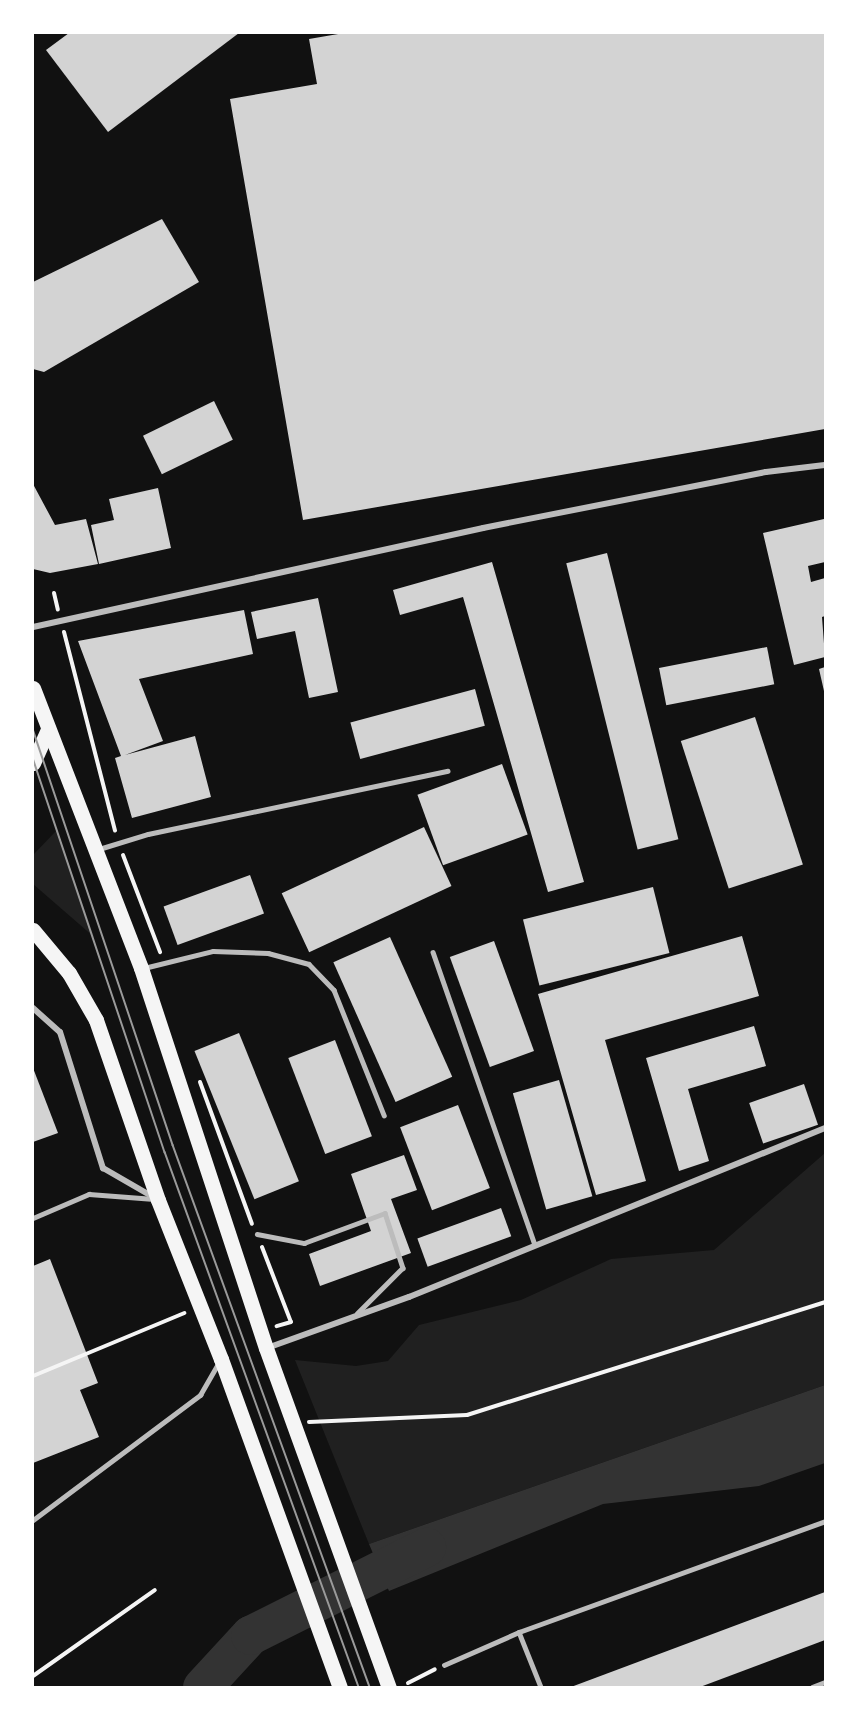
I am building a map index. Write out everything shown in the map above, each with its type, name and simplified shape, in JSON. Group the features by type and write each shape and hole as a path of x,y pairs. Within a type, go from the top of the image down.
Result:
{"main road":[{"path":"33,688 141,968 273,1346 302,1418 322,1504 388,1687"},
{"path":"33,763 48,730"},
{"path":"33,930 69,974 96,1020 158,1200 221,1359 340,1687"}],"street":[{"path":"33,627 483,528 766,472 825,465"},
{"path":"33,1008 60,1032 103,1168 158,1200"},
{"path":"273,1346 354,1317 825,1128"}],"lane":[{"path":"94,851 118,842 447,771"},
{"path":"141,968 213,951 268,953 309,964 334,990 384,1114"},
{"path":"434,952 535,1245"},
{"path":"33,1218 88,1194 158,1200"},
{"path":"257,1234 304,1243 385,1213 403,1268 354,1317"},
{"path":"33,1520 200,1395 221,1359"},
{"path":"444,1665 519,1632 825,1521"},
{"path":"519,1632 541,1687"},
{"path":"812,1687 825,1682"}],"path":[{"path":"54,593 118,842 164,963"},
{"path":"196,1073 291,1322 274,1328 273,1346"},
{"path":"302,1418 467,1415 825,1302"},
{"path":"33,1376 185,1313"},
{"path":"302,1418 312,1432"},
{"path":"33,1676 155,1590"},
{"path":"408,1683 444,1665"}],"shaded area":[{"path":"57,830 94,937 33,884 33,855"},
{"path":"825,1153 825,1385 369,1544 295,1360 356,1366 388,1361 419,1325 521,1300 611,1259 714,1250"},
{"path":"825,1385 825,1463 759,1486 603,1504 389,1591 369,1544"}],"building":[{"path":"69,33 239,33 108,132 46,50"},
{"path":"344,33 825,33 825,429 303,520 230,99 317,84 309,39"},
{"path":"162,219 199,282 44,372 33,369 33,282"},
{"path":"214,401 233,440 162,474 143,436"},
{"path":"33,484 55,525 86,519 98,564 50,573 33,569"},
{"path":"158,488 171,548 99,564 91,525 114,520 109,499"},
{"path":"824,519 825,562 808,566 811,582 825,578 825,616 822,617 825,657 794,665 763,533"},
{"path":"607,553 678,839 638,849 566,563"},
{"path":"492,562 584,882 548,892 463,597 400,615 393,590"},
{"path":"318,598 338,692 309,698 295,631 257,639 251,612"},
{"path":"244,610 253,654 139,679 163,741 125,755 195,736 211,797 132,818 115,758 121,756 78,641"},
{"path":"767,647 774,684 666,705 659,668"},
{"path":"825,667 825,691 824,691 819,669"},
{"path":"475,689 485,726 360,759 350,722"},
{"path":"755,717 803,864 729,889 681,741"},
{"path":"502,764 528,834 443,865 417,795"},
{"path":"424,827 451,886 309,952 282,893"},
{"path":"250,875 264,914 178,945 164,906"},
{"path":"653,887 669,953 539,985 523,919"},
{"path":"742,936 759,996 605,1040 646,1181 596,1195 538,994"},
{"path":"390,937 452,1077 396,1102 333,962"},
{"path":"494,941 534,1051 490,1067 450,957"},
{"path":"754,1026 766,1066 688,1089 709,1161 679,1171 646,1058"},
{"path":"239,1033 299,1181 254,1199 194,1051"},
{"path":"335,1040 372,1136 325,1154 288,1058"},
{"path":"33,1068 58,1133 33,1142"},
{"path":"559,1080 592,1196 546,1210 513,1093"},
{"path":"804,1084 818,1125 763,1144 749,1103"},
{"path":"458,1105 490,1188 432,1210 400,1127"},
{"path":"404,1155 417,1190 391,1199 411,1253 320,1286 309,1254 371,1231 351,1174"},
{"path":"501,1208 511,1236 428,1267 417,1238"},
{"path":"50,1259 98,1383 80,1390 99,1437 33,1463 33,1266"},
{"path":"825,1592 825,1640 700,1687 571,1687"}],"waterway":[{"path":"202,1687 250,1635 426,1547"}],"tram line":[{"path":"33,729 173,1145 370,1687"},
{"path":"33,758 165,1152 359,1687"}]}
